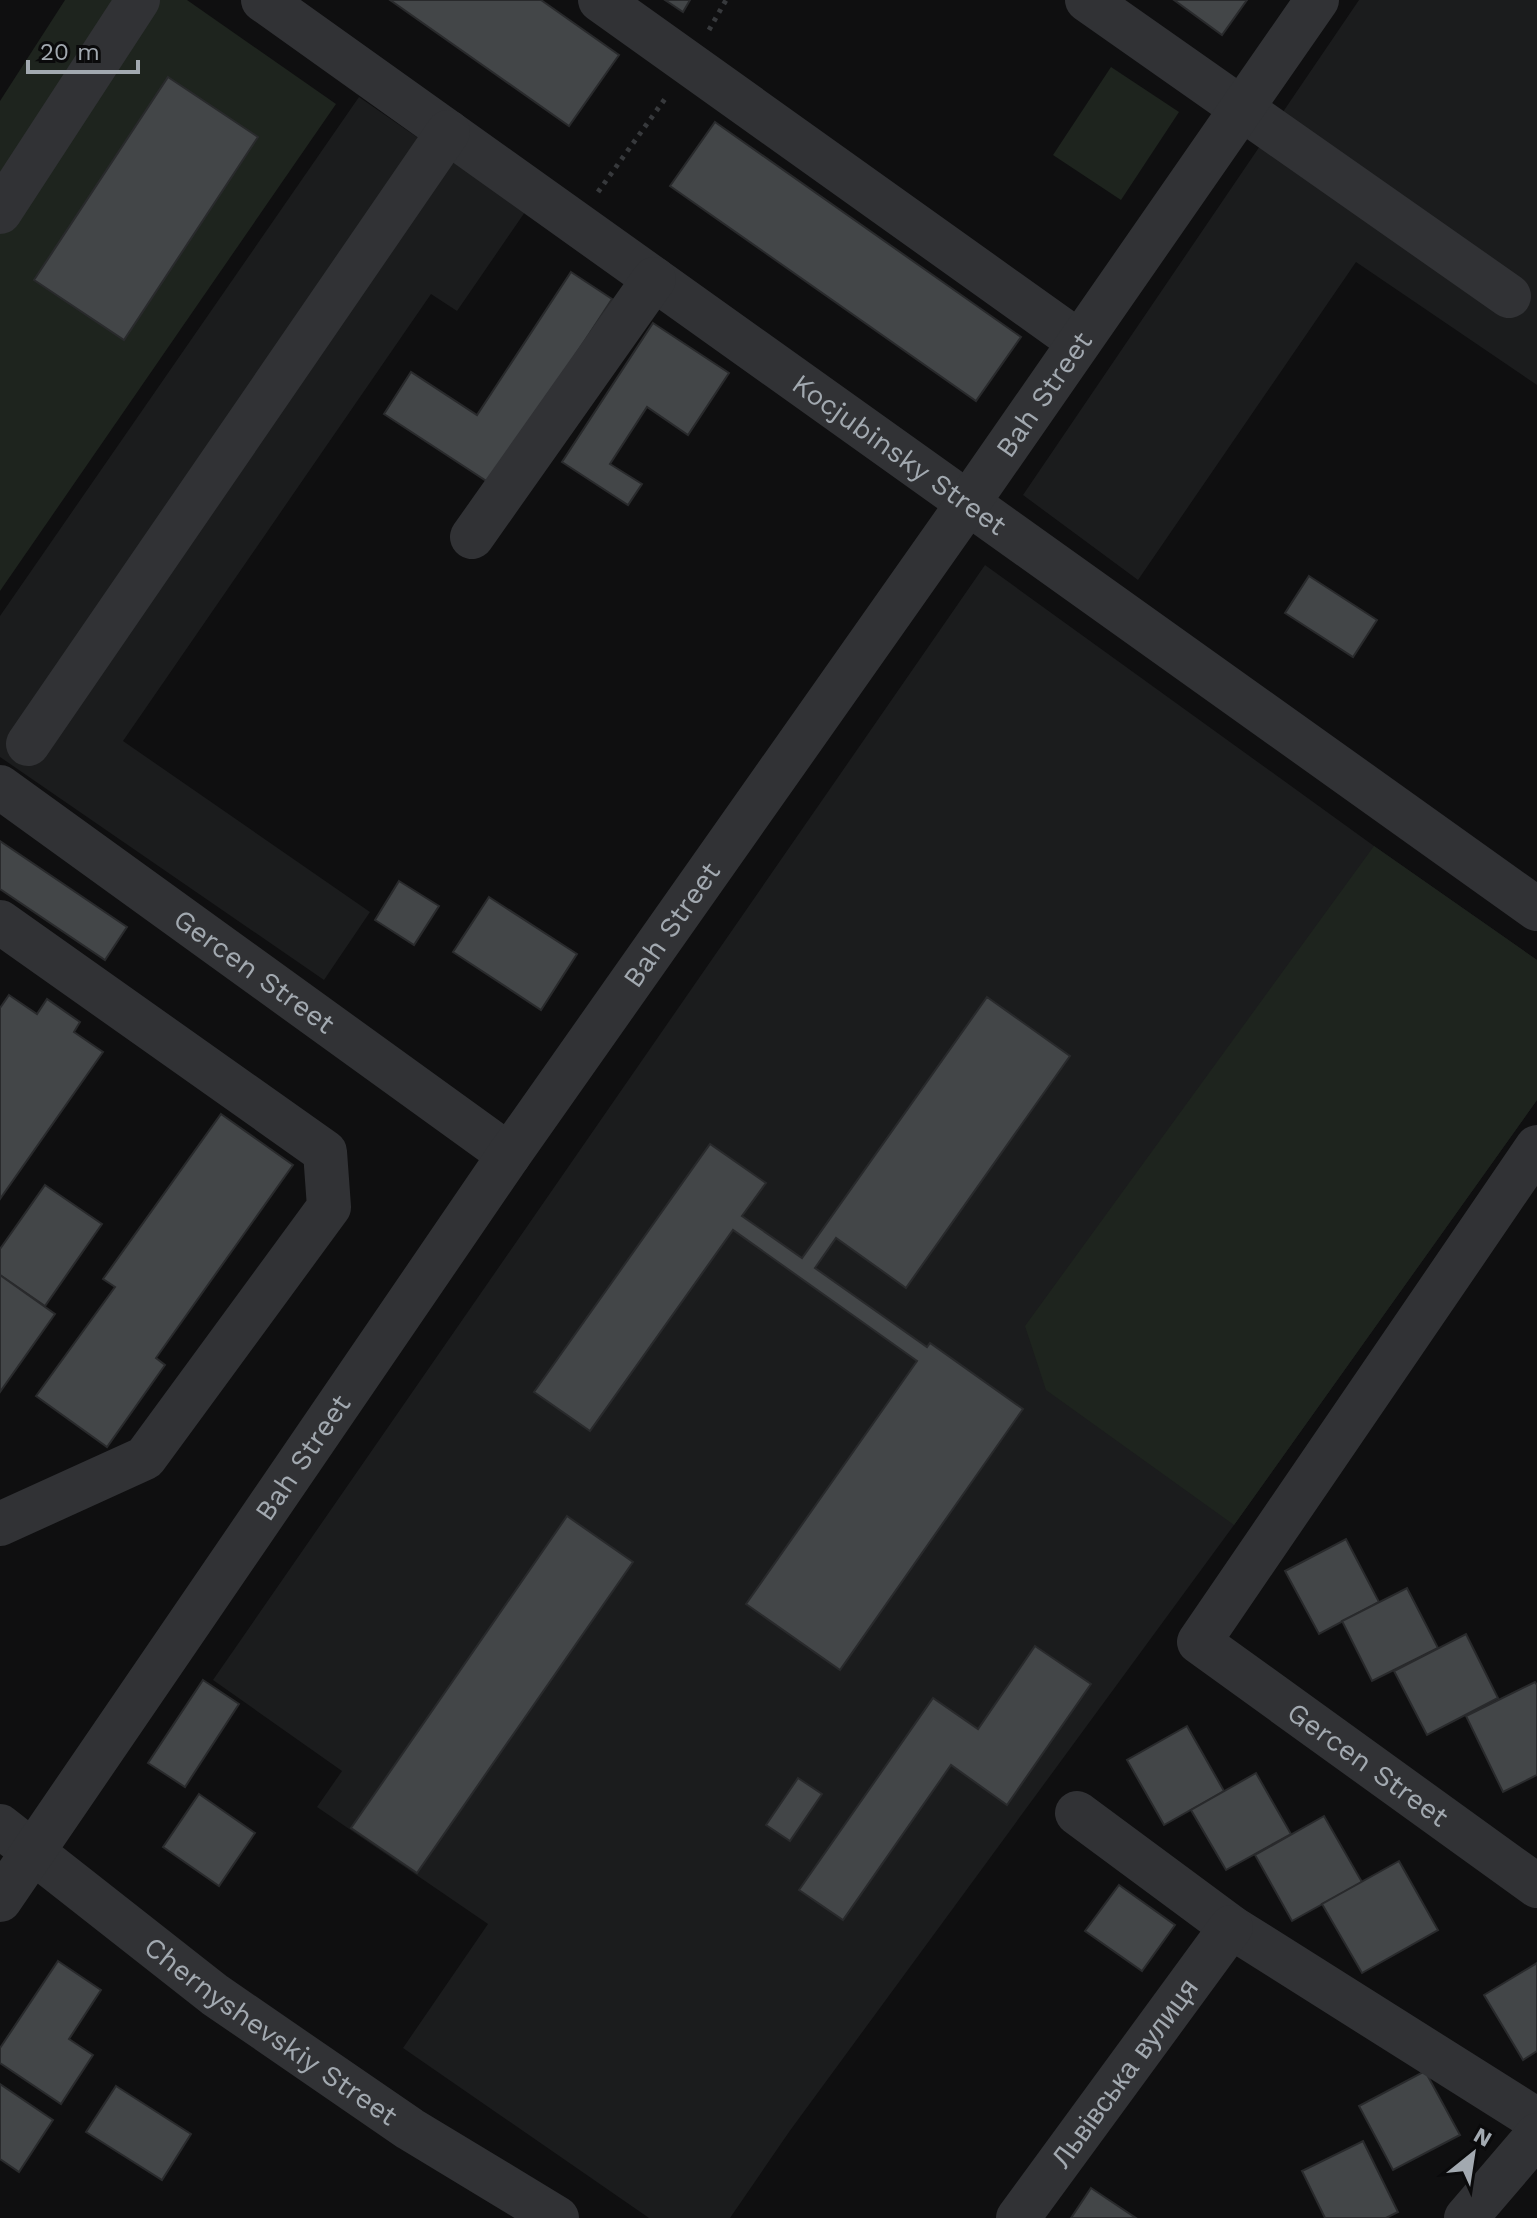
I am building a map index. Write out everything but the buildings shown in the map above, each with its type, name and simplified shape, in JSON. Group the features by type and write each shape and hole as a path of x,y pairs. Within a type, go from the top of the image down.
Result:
{"street":[{"path":"0,212 138,0"},
{"name":"Kocjubinsky Street","path":"263,0 1537,909"},
{"path":"600,0 1079,342"},
{"path":"1087,0 1509,296"},
{"name":"Bah Street","path":"0,1900 509,1155 1317,0"},
{"path":"28,744 448,132"},
{"path":"472,537 654,279"},
{"name":"Gercen Street","path":"0,787 509,1155"},
{"path":"0,922 325,1152 329,1207 145,1458 0,1524"},
{"name":"Gercen Street","path":"1537,1147 1199,1642 1537,1886"},
{"path":"1077,1813 1231,1927 1537,2120"},
{"name":"Chernyshevskiy Street","path":"0,1826 215,1995 410,2129 557,2218"},
{"name":"Львівська вулиця","path":"1018,2218 1231,1927"},
{"path":"1466,2218 1537,2135"}],"path":[{"path":"576,223 690,64 726,0"}],"shaded area":[{"path":"65,0 187,0 336,104 0,591 0,101"},
{"path":"1359,0 1537,0 1537,385 1356,262 1138,580 1023,495"},
{"path":"1111,67 1179,112 1121,200 1053,155"},
{"path":"359,97 525,212 457,311 431,294 123,741 370,912 324,980 0,757 0,616"},
{"path":"985,565 1537,960 1537,1100 1234,1525 789,2132 730,2218 649,2218 403,2048 488,1924 317,1807 342,1771 213,1680"},
{"path":"1374,846 1537,960 1537,1100 1234,1525 1046,1390 1025,1326"}]}
